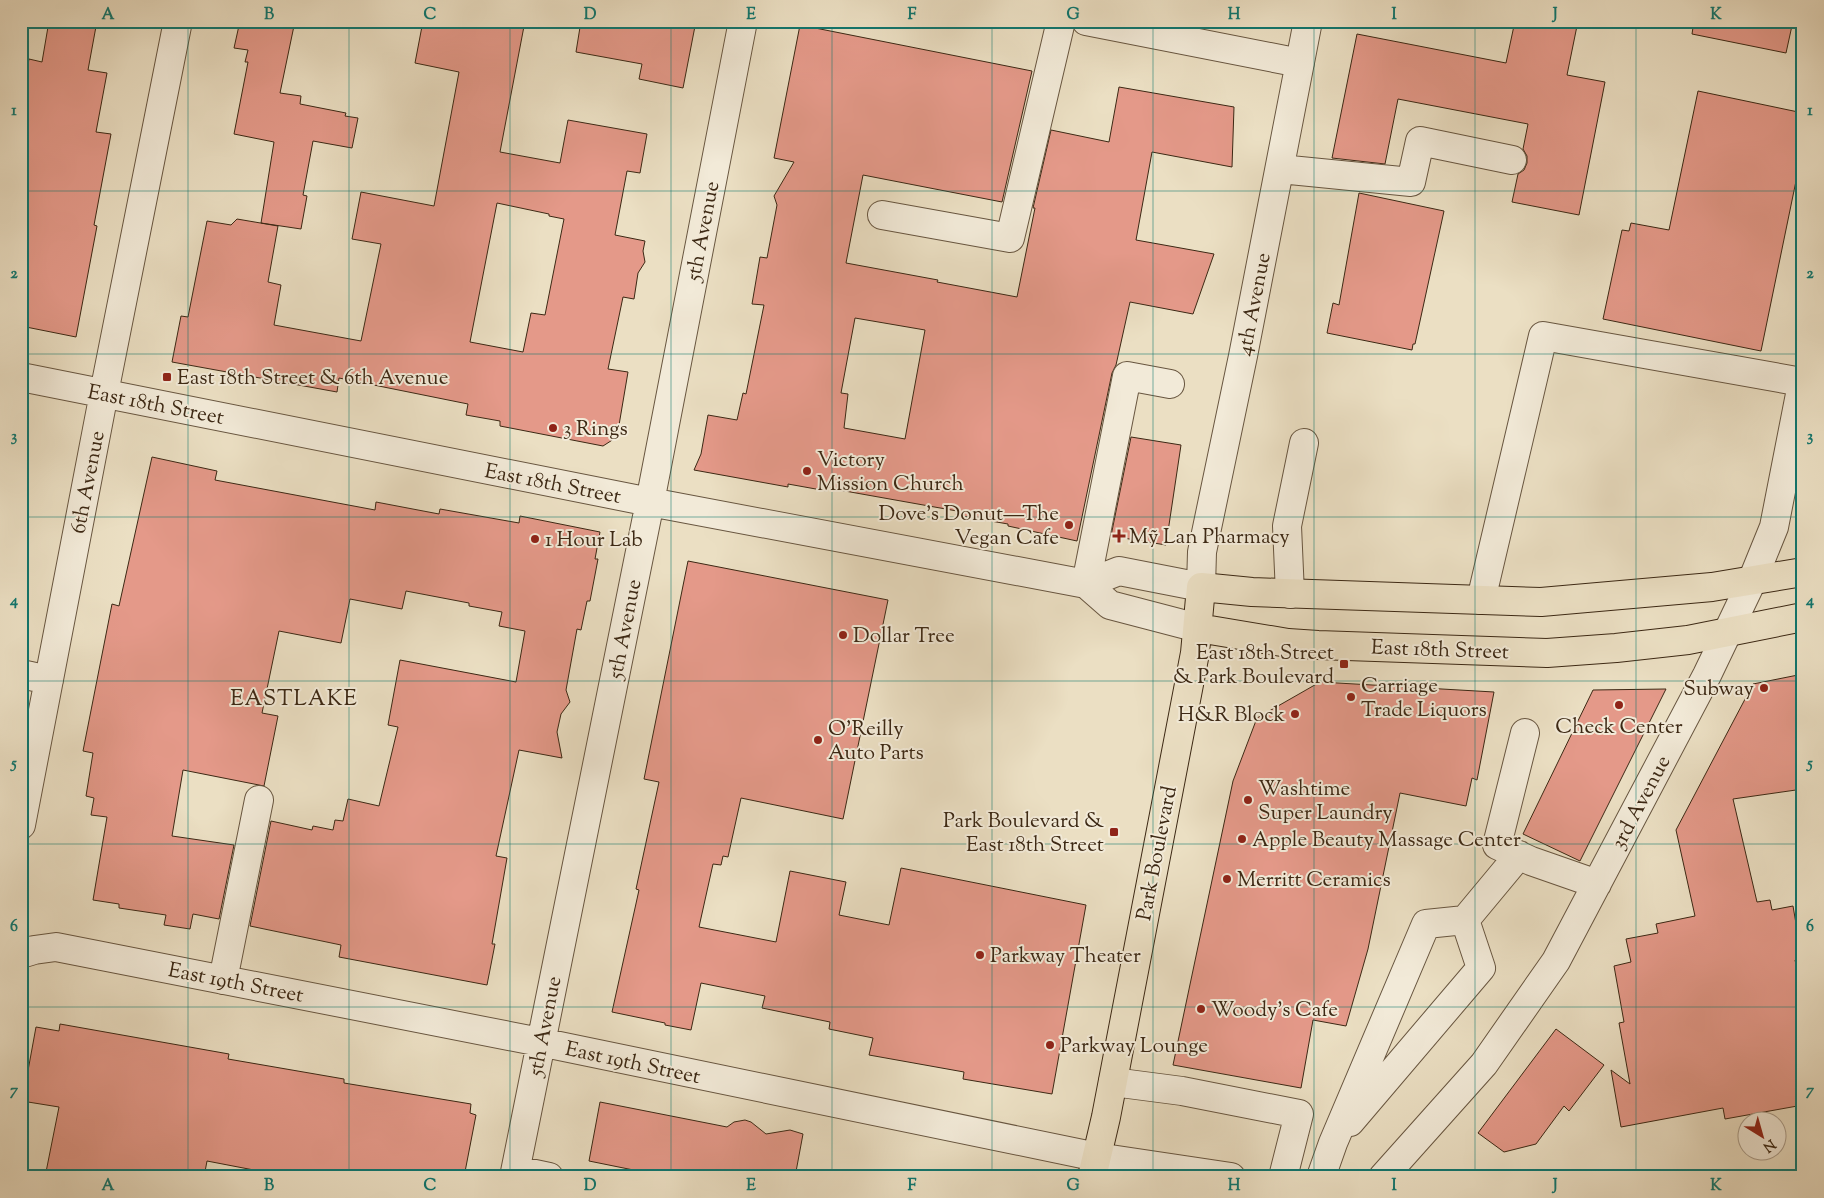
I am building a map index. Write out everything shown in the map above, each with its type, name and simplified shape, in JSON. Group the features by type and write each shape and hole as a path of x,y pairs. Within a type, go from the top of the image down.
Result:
{"main road":[{"path":"1201,587 1243,592 1541,602 1712,587 1803,572"},
{"name":"Park Boulevard","path":"1095,1167 1195,653 1201,587"},
{"name":"East 18th Street","path":"1198,628 1318,646 1547,653 1688,640 1803,617"}],"street":[{"name":"6th Avenue","path":"21,825 178,21"},
{"name":"5th Avenue","path":"515,1173 650,502 743,21"},
{"path":"882,215 1010,238 1061,21"},
{"path":"1086,21 1300,63"},
{"name":"4th Avenue","path":"1201,587 1202,552 1280,169 1308,21"},
{"path":"1280,169 1411,182 1420,141 1512,160"},
{"path":"1481,600 1543,336 1802,380"},
{"path":"1086,584 1127,376 1170,384"},
{"name":"East 18th Street","path":"21,377 650,502 1086,584 1110,605 1198,628"},
{"name":"3rd Avenue","path":"1383,1177 1484,1064 1556,961 1707,675 1752,581 1774,527 1802,380"},
{"path":"1290,594 1287,526 1304,443"},
{"path":"1086,584 1119,571 1201,587"},
{"path":"21,674 49,680"},
{"path":"1525,733 1497,845 1597,884"},
{"path":"223,980 259,800"},
{"path":"1321,1177 1333,1143 1426,924 1465,920 1519,855"},
{"path":"1333,1143 1480,968 1465,920"},
{"name":"East 19th Street","path":"21,954 56,947 540,1042 1095,1167 1231,1177"},
{"path":"1112,1082 1182,1091 1299,1114 1283,1177"},
{"path":"515,1173 549,1177"}],"building":[{"path":"49,21 97,21 88,70 107,73 96,132 111,134 94,225 97,226 76,337 21,326 21,103 29,59 42,62"},
{"path":"240,21 295,21 280,93 301,96 300,104 346,113 345,116 358,118 352,148 313,141 303,195 307,196 301,229 261,223 274,142 234,134 248,62 245,62 248,50 234,48"},
{"path":"423,21 525,21 500,152 560,163 568,120 647,134 640,173 627,171 615,235 645,241 643,251 645,262 638,273 634,299 623,297 608,369 628,372 617,437 603,446 500,426 500,421 466,415 468,404 339,378 337,392 172,362 181,316 188,317 207,221 231,225 237,219 278,226 268,282 281,285 274,325 361,341 381,244 352,239 361,192 434,206 459,72 415,63","holes":["497,203 549,214 549,216 564,219 545,315 531,313 523,352 470,342"]},
{"path":"581,21 696,21 683,88 639,79 642,64 576,52"},
{"path":"1515,21 1578,21 1567,75 1605,82 1579,215 1512,202 1518,174 1524,170 1527,163 1527,156 1523,149 1528,124 1398,99 1385,164 1332,158 1357,34 1506,63"},
{"path":"1694,21 1793,21 1786,53 1692,34"},
{"path":"800,25 1032,71 1002,202 863,175 846,263 1017,297 1035,208 1033,208 1051,130 1109,142 1119,87 1234,107 1232,167 1152,152 1136,240 1214,254 1193,314 1130,302 1116,365 1112,373 1077,541 1008,526 1008,524 956,515 957,511 828,488 827,491 788,484 788,487 694,470 701,454 708,415 737,420 743,393 746,394 764,305 752,304 760,257 767,258 777,205 774,196 794,162 774,158","holes":["855,318 925,330 905,439 844,428 848,394 841,393"]},
{"path":"1698,91 1803,113 1803,147 1761,351 1603,319 1622,230 1629,231 1631,223 1669,230"},
{"path":"1359,193 1444,211 1415,344 1413,344 1412,350 1327,333 1333,303 1339,305"},
{"path":"1131,437 1181,445 1166,545 1111,536"},
{"path":"152,457 217,471 215,480 375,510 376,502 439,514 440,509 519,523 520,516 600,532 595,559 598,559 590,601 587,601 581,630 577,629 566,690 570,702 561,714 557,732 562,758 519,750 496,856 507,858 492,944 495,944 487,985 339,957 341,945 250,926 271,821 312,830 313,826 333,830 335,820 343,821 348,799 379,806 398,727 388,725 400,660 516,682 525,631 499,626 502,612 469,606 469,603 406,591 402,609 350,599 341,643 279,631 262,713 278,716 264,786 183,770 172,836 234,845 219,919 193,914 190,929 164,925 166,915 119,908 119,904 93,900 107,817 91,815 94,798 86,796 93,753 83,751 112,604 119,606"},
{"path":"688,561 888,600 843,819 741,798 728,857 723,856 721,865 713,864 699,927 776,942 790,871 846,882 839,915 889,925 901,868 1086,905 1052,1094 963,1079 964,1072 869,1055 873,1038 829,1029 830,1022 762,1008 765,996 701,983 691,1030 612,1012 639,890 636,889 659,782 644,779"},
{"path":"1803,674 1803,789 1733,799 1757,902 1770,900 1772,910 1793,906 1802,959 1795,960 1803,998 1803,1105 1775,1110 1736,1110 1736,1117 1725,1119 1723,1108 1621,1127 1611,1070 1630,1084 1619,1023 1624,1022 1614,966 1631,962 1626,939 1658,933 1656,924 1695,916 1676,830 1753,684"},
{"path":"1320,682 1494,692 1477,780 1472,778 1466,806 1400,793 1368,949 1346,1026 1313,1020 1301,1088 1173,1065 1233,781 1257,718"},
{"path":"1666,689 1580,861 1523,834 1593,690"},
{"path":"60,1024 229,1054 228,1059 344,1079 344,1083 471,1104 470,1113 476,1115 464,1177 290,1177 207,1161 204,1177 45,1177 59,1107 28,1102 28,1099 23,1098 36,1027 59,1031"},
{"path":"1556,1029 1604,1065 1569,1111 1564,1106 1536,1144 1504,1152 1478,1133"},
{"path":"600,1102 727,1127 734,1122 745,1120 751,1122 766,1134 790,1130 803,1134 795,1177 668,1177 589,1161"}],"place":[{"name":"East 18th Street & 6th Avenue","path":"167,377"},
{"name":"3 Rings","path":"553,428"},
{"name":"Victory Mission Church","path":"807,471"},
{"name":"Dove’s Donut—The Vegan Cafe","path":"1069,525"},
{"name":"Mỹ Lan Pharmacy","path":"1119,536"},
{"name":"1 Hour Lab","path":"535,539"},
{"name":"Dollar Tree","path":"843,635"},
{"name":"East 18th Street & Park Boulevard","path":"1344,664"},
{"name":"Subway","path":"1764,688"},
{"name":"Carriage Trade Liquors","path":"1351,697"},
{"name":"Check Center","path":"1619,705"},
{"name":"H&R Block","path":"1295,714"},
{"name":"O'Reilly Auto Parts","path":"818,740"},
{"name":"Washtime Super Laundry","path":"1248,800"},
{"name":"Park Boulevard & East 18th Street","path":"1114,832"},
{"name":"Apple Beauty Massage Center","path":"1242,839"},
{"name":"Merritt Ceramics","path":"1227,879"},
{"name":"Parkway Theater","path":"980,955"},
{"name":"Woody's Cafe","path":"1201,1009"},
{"name":"Parkway Lounge","path":"1050,1045"}],"district":[{"name":"EASTLAKE","path":"294,697"}]}
